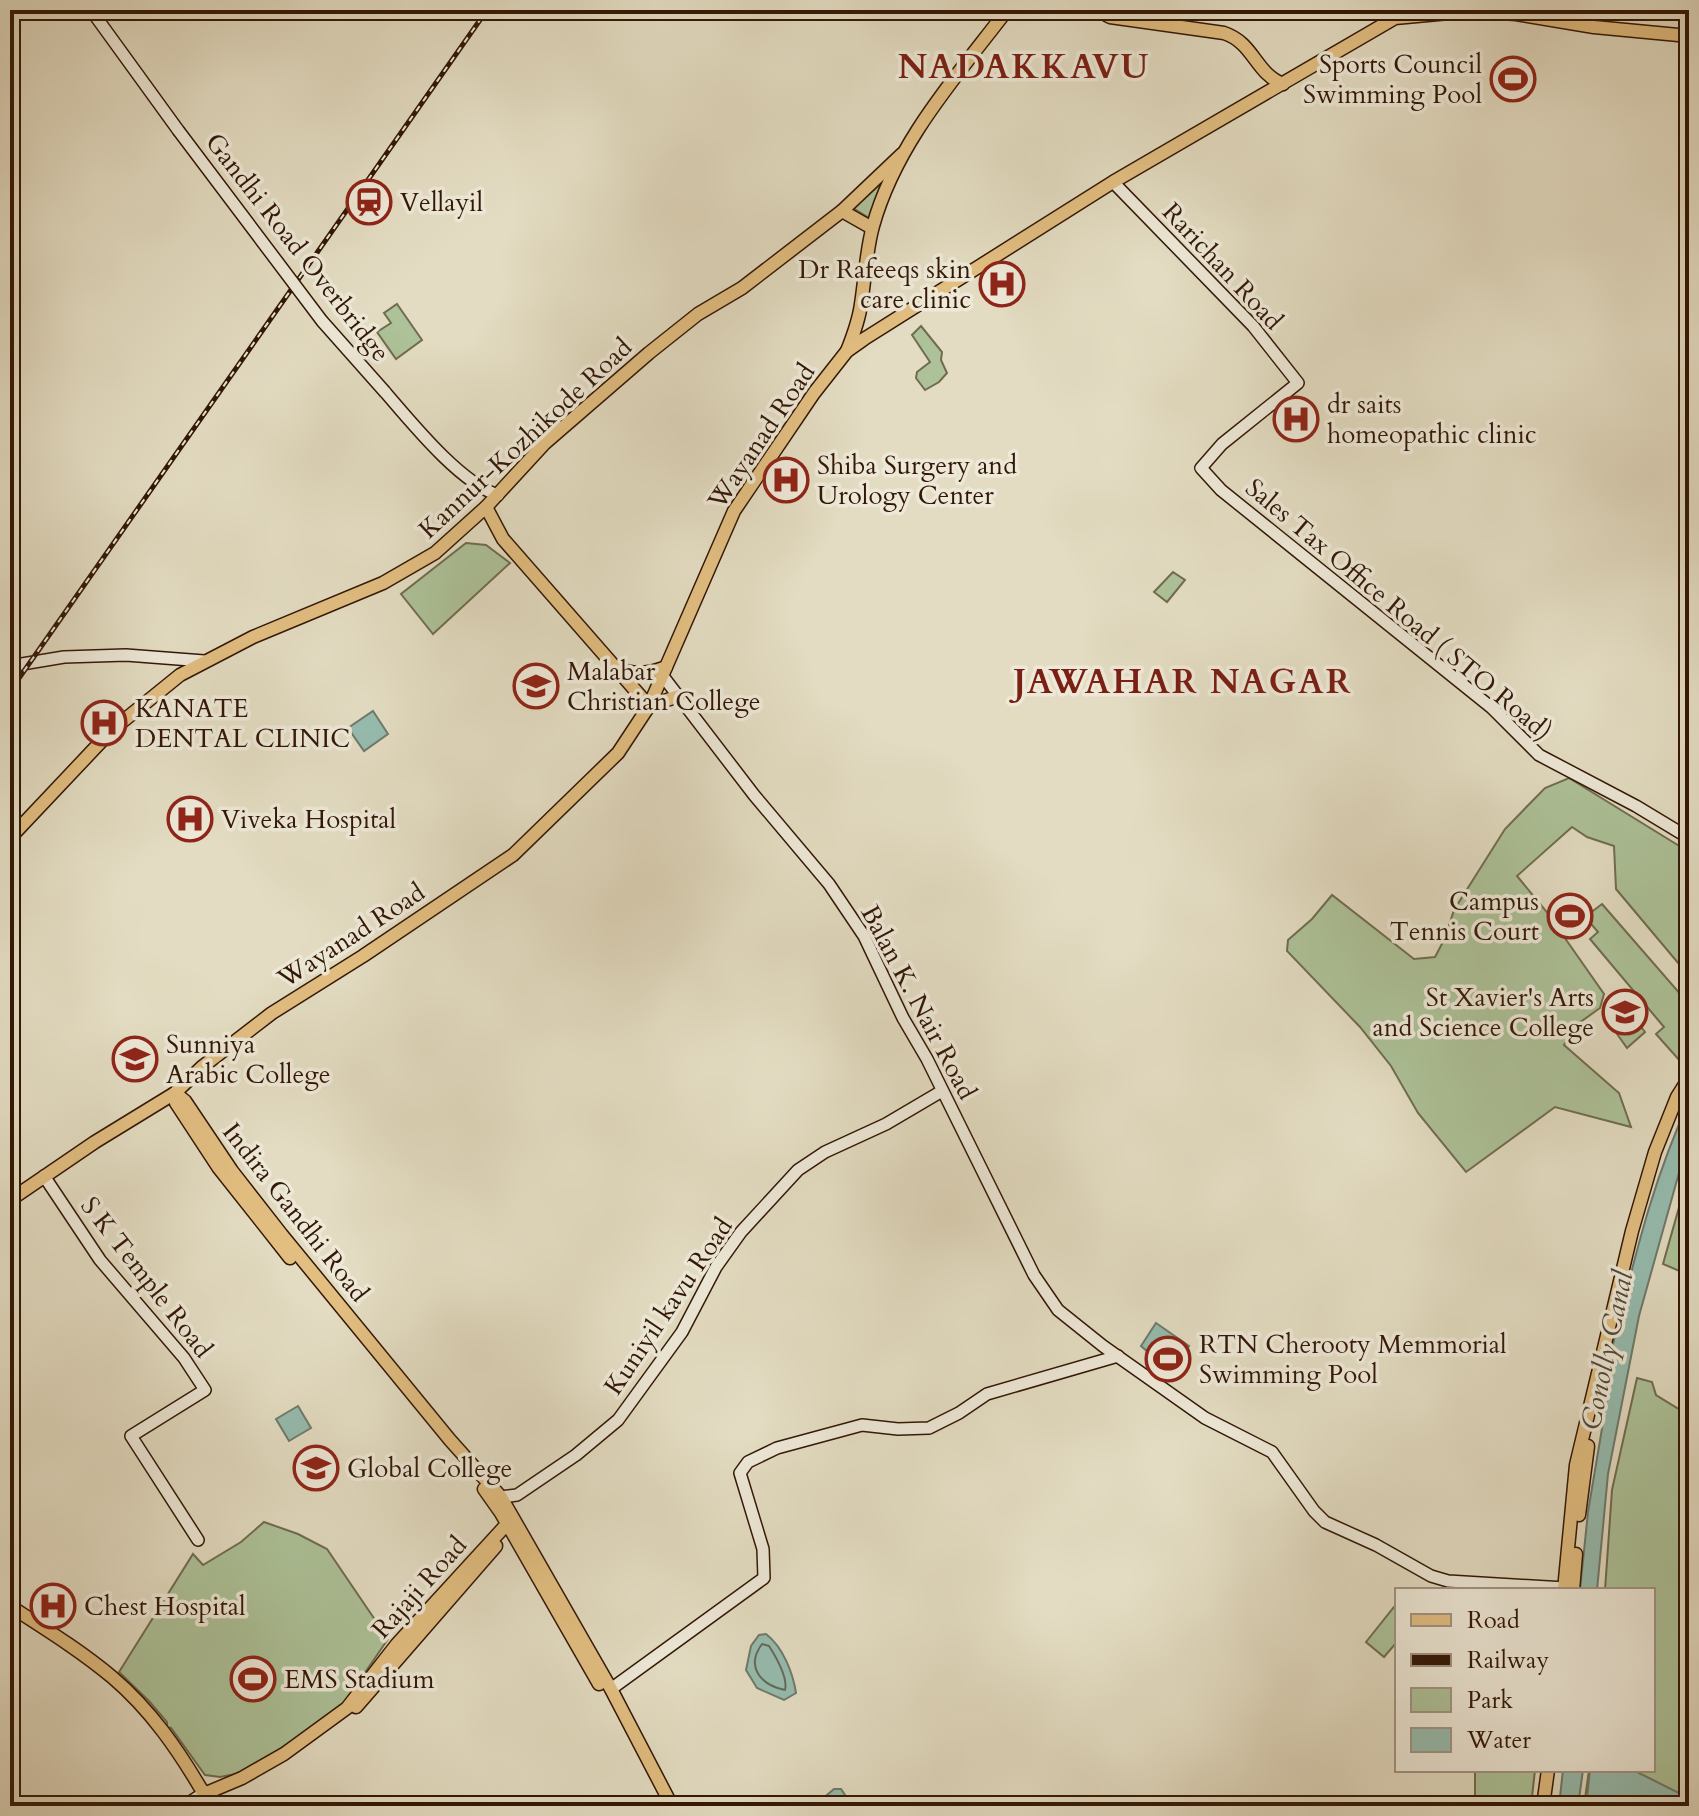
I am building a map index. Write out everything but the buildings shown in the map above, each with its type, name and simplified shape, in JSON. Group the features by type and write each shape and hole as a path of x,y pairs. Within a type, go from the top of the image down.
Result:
{"main road":[{"name":"Gandhi Road Overbridge","path":"91,10 322,321 441,453 479,487"},
{"path":"847,351 861,308 872,228 890,178 902,154 1007,10"},
{"path":"1097,10 1110,17 1237,37 1267,76 1283,84"},
{"name":"Wayanad Road","path":"10,1200 175,1093 202,1067 272,1013 513,855 618,753 649,706 734,511 791,426 847,351 1113,182 1395,18 1485,12 1689,36"},
{"path":"1263,96 1268,87 1267,76"},
{"name":"Kannur-Kozhikode Road","path":"10,838 112,730 180,675 253,637 383,583 435,553 498,495 545,443 649,353 698,314 742,288 842,211 902,154"},
{"name":"Rarichan Road","path":"1113,182 1253,326 1298,383"},
{"path":"842,211 872,228"},
{"path":"861,308 868,320 880,329"},
{"name":"Sales Tax Office Road ( STO Road)","path":"1298,383 1222,444 1201,468 1221,490 1492,708 1539,755 1689,838"},
{"path":"479,487 498,495"},
{"path":"479,487 503,539 649,706 679,696"},
{"path":"10,666 64,657 126,655 204,661"},
{"path":"615,666 627,673 664,671"},
{"name":"Balan K. Nair Road","path":"664,671 679,696 754,795 829,884 864,936 1042,1290 1058,1310 1218,1427 1272,1452 1325,1522 1376,1545 1448,1586"},
{"path":"1567,1588 1576,1465 1632,1231 1655,1152 1677,1097 1689,1078"},
{"name":"Kuniyil kavu Road","path":"497,1498 517,1495 618,1420 682,1332 716,1267 741,1232 798,1170 825,1152 886,1124 942,1091"},
{"path":"1567,1588 1586,1456 1628,1260 1663,1147 1689,1091"},
{"name":"Indira Gandhi Road","path":"175,1093 176,1103 218,1167 497,1498 528,1562 641,1752"},
{"name":"S K Temple Road","path":"44,1176 100,1260 184,1358 205,1390 131,1436 198,1540"},
{"path":"611,1689 764,1578 763,1549 740,1473 748,1462 777,1448 862,1425 929,1428 987,1394 1118,1356"},
{"path":"473,1564 495,1523 497,1498"},
{"name":"Indira Gandhi Road","path":"511,1525 611,1689 641,1752"},
{"name":"Rajaji Road","path":"203,1803 284,1754 347,1708 397,1644 511,1525"},
{"path":"473,1564 507,1545 517,1548 528,1562"},
{"path":"1448,1586 1527,1588"},
{"path":"10,1606 112,1677 141,1705 181,1754 203,1803 184,1806"},
{"path":"641,1752 657,1764 671,1805"},
{"path":"1543,1806 1548,1772"},
{"path":"1551,1806 1555,1772"}],"green space":[{"path":"882,182 869,218 853,208"},
{"path":"397,304 422,340 396,359 377,332 391,323 384,313"},
{"path":"921,326 942,352 941,360 947,373 925,390 916,378 917,372 930,362 912,335"},
{"path":"466,543 486,545 510,563 433,634 401,594"},
{"path":"1173,572 1185,580 1167,602 1154,592"},
{"path":"1569,778 1689,852 1689,976 1616,889 1614,846 1587,837 1572,827 1517,876 1546,911 1604,994 1600,1008 1579,1023 1564,1045 1619,1093 1631,1127 1555,1107 1466,1172 1418,1113 1391,1066 1360,1027 1287,951 1288,940 1312,919 1332,895 1414,959 1435,957 1454,910 1505,829 1545,788"},
{"path":"1602,904 1689,1004 1688,1070 1656,1034 1664,1027 1590,939 1598,932 1585,917"},
{"path":"1635,1019 1645,1032 1627,1048 1617,1034"},
{"path":"1689,1172 1689,1275 1663,1264"},
{"path":"1637,1378 1652,1382 1656,1395 1685,1413 1689,1427 1689,1806 1584,1806 1589,1772 1655,1772 1655,1588 1605,1588 1612,1490"},
{"name":"EMS Stadium","path":"264,1522 327,1549 388,1639 342,1706 328,1721 236,1774 220,1777 205,1775 171,1728 167,1727 167,1722 119,1672 193,1554 203,1565 241,1542"},
{"path":"1395,1607 1395,1644 1384,1657 1366,1642"},
{"path":"1475,1772 1535,1772 1531,1806 1471,1806 1475,1795"}],"water":[{"name":"Sports Council Swimming Pool","path":"1512,64 1526,88 1514,95 1500,71"},
{"path":"373,711 388,734 364,751 348,728"},
{"path":"1689,1102 1689,1137 1639,1316 1608,1474 1597,1588 1580,1588 1588,1512 1614,1357 1611,1352 1653,1194"},
{"name":"RTN Cherooty Memmorial Swimming Pool","path":"1156,1323 1189,1346 1171,1372 1141,1346"},
{"path":"298,1406 311,1428 289,1441 276,1419"},
{"path":"766,1634 782,1653 792,1677 796,1693 784,1700 757,1688 746,1670 751,1646 759,1635"},
{"path":"1689,1728 1689,1785 1679,1753 1684,1731"},
{"path":"1563,1772 1583,1772 1578,1806 1559,1806"},
{"path":"1590,1772 1637,1772 1689,1798 1689,1806 1586,1806"},
{"path":"834,1789 841,1789 845,1795 841,1806 814,1806"}],"railway":[{"path":"10,691 487,10"}],"place":[{"name":"Sports Council Swimming Pool","path":"1513,79"},
{"name":"Vellayil","path":"369,202"},
{"name":"Dr Rafeeqs skin care clinic","path":"1002,284"},
{"name":"dr saits homeopathic clinic","path":"1296,419"},
{"name":"Shiba Surgery and Urology Center","path":"786,480"},
{"name":"Malabar Christian College","path":"536,686"},
{"name":"KANATE DENTAL CLINIC","path":"104,723"},
{"name":"Viveka Hospital","path":"190,819"},
{"name":"Campus Tennis Court","path":"1570,916"},
{"name":"St Xavier's Arts and Science College","path":"1625,1012"},
{"name":"Sunniya Arabic College","path":"135,1059"},
{"name":"RTN Cherooty Memmorial Swimming Pool","path":"1168,1359"},
{"name":"Global College","path":"316,1468"},
{"name":"Chest Hospital","path":"53,1606"},
{"name":"EMS Stadium","path":"253,1679"}],"district":[{"name":"NADAKKAVU","path":"1024,66"},
{"name":"JAWAHAR NAGAR","path":"1183,681"}],"water label":[{"name":"Conolly Canal","path":"1606,1350"}]}
